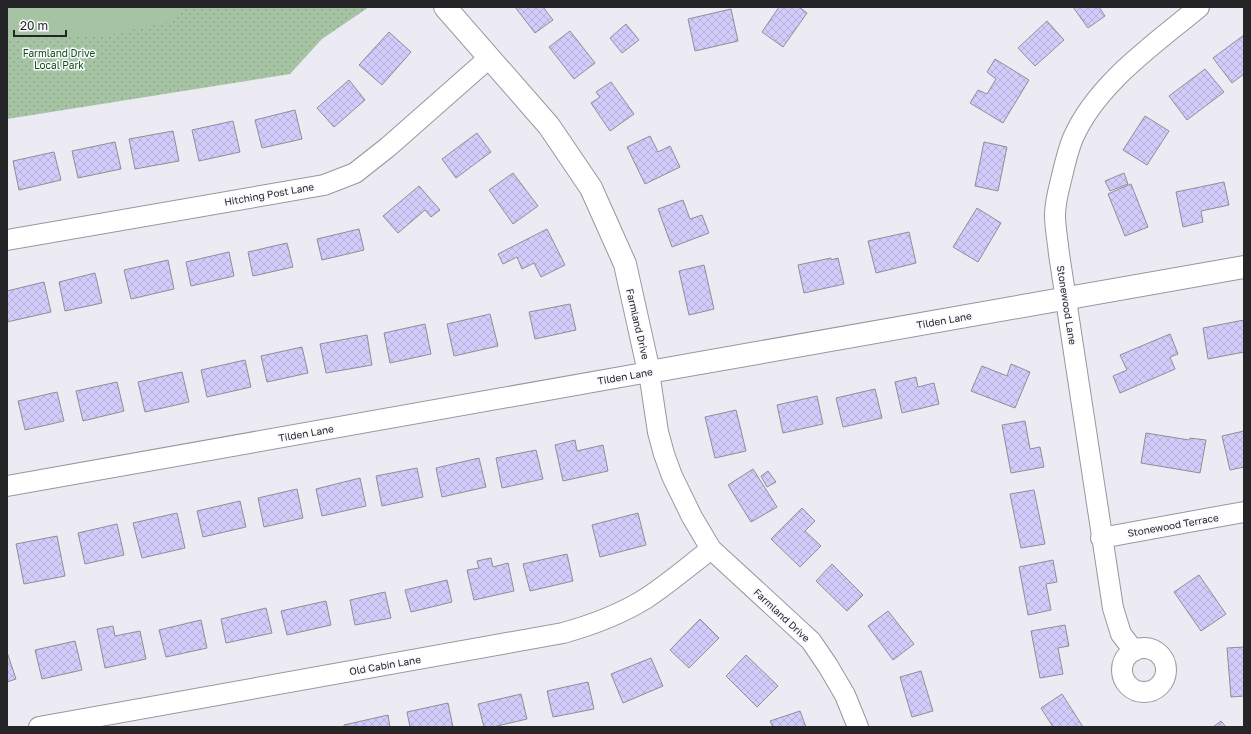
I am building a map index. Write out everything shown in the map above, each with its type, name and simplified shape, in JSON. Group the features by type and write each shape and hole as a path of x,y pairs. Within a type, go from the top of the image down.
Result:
{"street":[{"name":"Farmland Drive","path":"445,7 549,126 591,188 625,264 649,372 658,432 672,476 692,517 711,549 810,641 828,666 844,695 858,727"},
{"name":"Stonewood Lane","path":"1134,651 1121,634 1112,608 1067,298 1059,254 1055,215 1059,186 1065,162 1073,138 1086,115 1101,94 1132,63 1199,7"},
{"name":"Hitching Post Lane","path":"7,240 324,185 338,180 355,173 388,147 489,58"},
{"name":"Tilden Lane","path":"7,486 1244,267"},
{"name":"Stonewood Terrace","path":"1101,538 1244,512"},
{"name":"Old Cabin Lane","path":"39,727 563,633 591,625 634,605 646,598 711,549"}],"green space":[{"name":"Farmland Drive Local Park","path":"7,7 369,7 322,39 290,74 7,119"},
{"path":"7,7 185,7 171,21 100,37 13,38 7,36"}],"building":[{"path":"515,7 543,7 553,20 535,33"},
{"path":"779,7 799,7 807,13 783,47 762,32"},
{"path":"1073,7 1099,7 1105,16 1088,28"},
{"path":"731,9 738,41 695,51 688,19"},
{"path":"1047,21 1064,40 1035,66 1018,48"},
{"path":"626,24 639,40 622,53 610,38"},
{"path":"570,31 595,63 574,79 549,47"},
{"path":"389,32 411,52 382,85 359,65"},
{"path":"1244,35 1244,74 1232,83 1213,58"},
{"path":"995,59 1029,80 1003,123 970,103 978,90 987,94 996,79 987,72"},
{"path":"1205,69 1224,92 1187,120 1169,96"},
{"path":"349,80 365,100 334,127 317,108"},
{"path":"611,82 634,114 610,131 591,103 600,97 596,92"},
{"path":"295,110 302,139 262,148 255,120"},
{"path":"1145,116 1169,131 1147,165 1123,150"},
{"path":"233,121 240,152 199,161 192,130"},
{"path":"173,131 179,161 135,169 129,139"},
{"path":"477,133 491,152 456,178 442,159"},
{"path":"650,136 658,152 670,146 680,167 645,184 627,147"},
{"path":"115,142 121,169 78,178 72,151"},
{"path":"984,142 1007,147 998,191 975,186"},
{"path":"54,152 61,180 19,190 13,161"},
{"path":"513,173 538,206 513,224 489,190"},
{"path":"1124,173 1128,184 1110,191 1105,181"},
{"path":"1224,182 1229,205 1201,211 1203,222 1183,227 1176,192"},
{"path":"1131,184 1148,227 1125,236 1108,194"},
{"path":"419,186 440,210 431,217 425,210 398,233 383,216"},
{"path":"683,200 690,219 702,215 709,233 672,247 658,209"},
{"path":"977,208 1001,223 978,262 953,247"},
{"path":"359,229 364,250 322,260 317,239"},
{"path":"547,229 565,265 541,277 534,263 522,269 517,257 503,264 498,254"},
{"path":"909,232 916,263 876,273 868,241"},
{"path":"287,243 293,267 253,276 248,252"},
{"path":"229,252 234,276 191,286 186,262"},
{"path":"831,258 831,260 838,258 844,284 804,293 798,265"},
{"path":"168,260 174,289 131,299 124,270"},
{"path":"704,265 714,309 689,315 679,271"},
{"path":"95,273 102,303 65,311 59,282"},
{"path":"44,282 51,312 7,322 7,291"},
{"path":"570,304 576,330 535,339 529,312"},
{"path":"490,314 498,346 454,356 447,324"},
{"path":"1244,320 1244,352 1208,359 1203,328"},
{"path":"425,324 431,354 390,363 384,333"},
{"path":"1170,334 1178,354 1170,357 1175,369 1120,393 1113,376 1127,370 1120,355"},
{"path":"367,335 372,365 326,373 320,344"},
{"path":"302,347 308,373 267,382 261,356"},
{"path":"245,360 251,387 207,397 201,370"},
{"path":"1011,364 1030,372 1015,408 971,391 982,366 1007,376"},
{"path":"182,372 189,402 145,412 138,382"},
{"path":"916,377 918,387 934,383 939,404 902,413 895,382"},
{"path":"117,382 124,411 83,421 76,391"},
{"path":"875,389 882,418 843,427 836,398"},
{"path":"57,392 64,421 25,430 18,401"},
{"path":"817,396 823,424 783,433 777,405"},
{"path":"736,410 746,451 715,458 705,417"},
{"path":"1025,421 1030,449 1040,447 1044,467 1011,473 1002,425"},
{"path":"1244,431 1244,467 1230,470 1222,436"},
{"path":"1146,433 1189,440 1190,438 1206,440 1200,473 1141,463"},
{"path":"575,440 577,451 603,445 608,471 563,481 555,445"},
{"path":"536,450 543,479 502,488 496,458"},
{"path":"479,458 486,487 442,497 436,468"},
{"path":"417,468 423,497 382,506 376,476"},
{"path":"753,469 777,507 751,522 728,485"},
{"path":"768,471 776,482 767,487 761,476"},
{"path":"360,478 366,506 322,516 316,489"},
{"path":"297,489 303,518 264,527 258,498"},
{"path":"1034,490 1045,544 1021,548 1010,494"},
{"path":"240,501 246,527 203,537 197,511"},
{"path":"802,508 815,521 805,531 821,546 800,567 771,539"},
{"path":"177,513 185,548 142,558 133,523"},
{"path":"638,513 646,545 600,557 592,525"},
{"path":"117,524 124,555 85,564 78,533"},
{"path":"57,536 65,576 24,584 16,544"},
{"path":"567,554 573,581 530,591 523,564"},
{"path":"491,558 493,567 508,563 514,591 474,600 467,570 479,568 477,561"},
{"path":"1053,560 1057,582 1046,584 1051,610 1028,615 1019,567"},
{"path":"832,564 863,595 847,611 816,581"},
{"path":"1199,575 1226,614 1201,631 1174,592"},
{"path":"447,580 452,602 411,612 405,590"},
{"path":"385,592 391,618 355,625 350,600"},
{"path":"326,601 331,625 287,635 281,611"},
{"path":"266,608 272,633 226,643 221,619"},
{"path":"888,611 914,644 893,660 868,626"},
{"path":"700,619 719,638 689,668 670,650"},
{"path":"201,620 207,648 166,657 159,630"},
{"path":"1065,625 1069,646 1058,648 1063,674 1040,678 1031,631"},
{"path":"113,626 115,636 140,631 146,659 105,668 97,629"},
{"path":"75,641 82,670 42,679 35,650"},
{"path":"1244,647 1244,696 1231,697 1227,648"},
{"path":"7,652 16,679 7,682"},
{"path":"746,655 778,686 757,707 726,676"},
{"path":"651,658 663,686 623,703 611,674"},
{"path":"921,671 933,711 912,717 900,677"},
{"path":"588,682 594,709 553,717 547,691"},
{"path":"521,694 527,719 493,727 484,727 478,704"},
{"path":"1062,694 1083,727 1053,727 1041,708"},
{"path":"448,703 453,727 410,727 407,712"},
{"path":"800,711 806,727 773,727 770,721"},
{"path":"388,715 390,727 344,727 344,725"},
{"path":"1221,721 1226,727 1213,727"}]}
